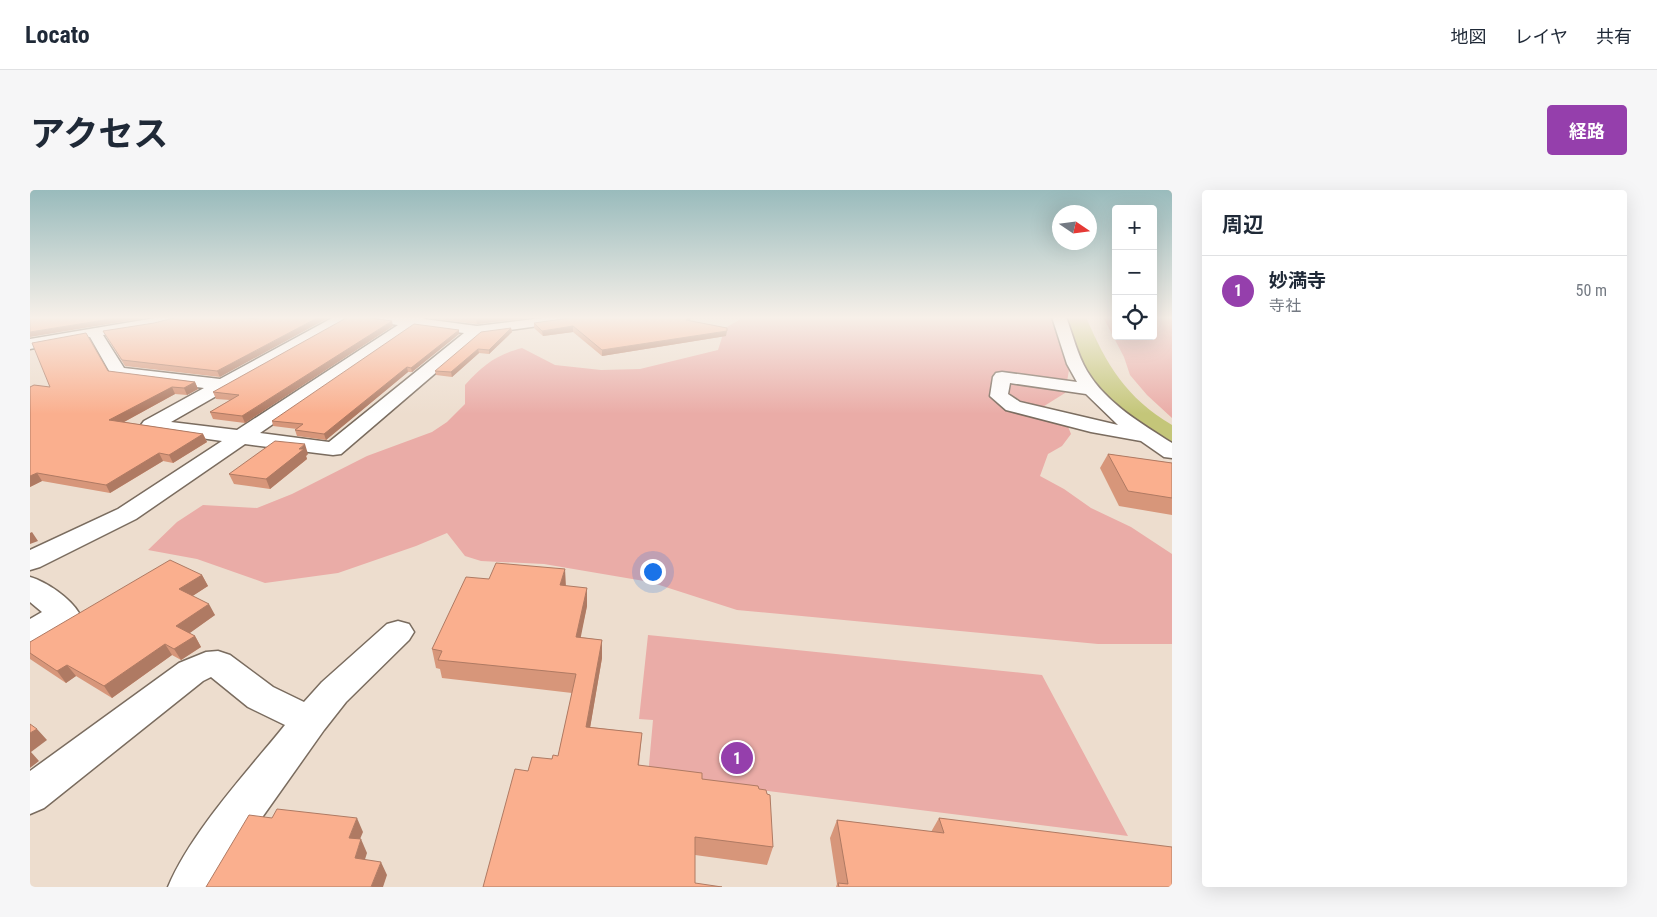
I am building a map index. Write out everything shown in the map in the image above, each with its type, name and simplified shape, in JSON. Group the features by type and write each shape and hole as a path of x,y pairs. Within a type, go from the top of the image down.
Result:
{"street":[{"path":"105,350 118,372 223,385"},
{"path":"286,350 151,426 333,449 453,350"},
{"path":"30,561 126,514 370,350"},
{"path":"1071,350 1082,377 1101,399 1122,418 1172,452"},
{"path":"1093,390 1002,377 999,396 1013,406 1091,426 1148,436"},
{"path":"30,587 64,613 30,632"},
{"path":"191,887 224,835 310,719 334,692 398,632"},
{"path":"30,795 191,672 206,666 218,664 255,695 271,705 310,719"}],"shaded area":[{"path":"525,350 555,365 601,370 640,369 718,350 1067,350 1069,370 1065,393 1041,408 1065,419 1071,434 1062,446 1048,454 1040,476 1064,489 1091,508 1131,527 1172,554 1172,644 1098,644 737,610 650,582 544,564 481,561 465,556 447,533 416,546 338,573 265,583 197,559 148,550 177,522 203,505 257,508 292,494 367,456 432,432 447,422 465,404 465,385 484,366 513,351"},
{"path":"1120,350 1172,350 1172,418 1147,395 1130,375"},
{"path":"648,635 1042,675 1128,836 648,776 653,720 639,719"}],"building":[{"path":"35,350 96,350 108,371 195,382 184,388 172,387 109,420 203,434 169,455 159,453 106,485 37,473 30,476 30,387 34,385 50,387"},
{"path":"115,350 258,350 217,371 122,360"},
{"path":"289,350 347,350 242,416 210,412 239,395 213,392"},
{"path":"377,350 434,350 411,368 407,367 324,434 295,430 303,424 272,421"},
{"path":"460,350 477,350 451,372 435,371"},
{"path":"275,441 305,444 299,449 304,449 266,479 229,474"},
{"path":"1108,454 1172,463 1172,498 1128,491"},
{"path":"170,560 202,575 179,589 209,604 176,626 195,636 174,649 165,644 104,686 67,665 57,671 30,653 30,642"},
{"path":"496,563 565,569 560,585 587,588 576,637 602,640 586,727 642,733 638,765 702,773 702,779 758,786 759,789 766,790 767,794 770,795 773,847 695,837 695,883 722,887 483,887 515,769 528,771 532,757 552,759 553,755 558,756 576,674 438,660 442,651 432,649 466,577 489,579"},
{"path":"30,724 37,729 30,733"},
{"path":"277,809 357,818 349,838 361,839 355,858 381,862 371,887 206,887 249,815 272,818"},
{"path":"939,818 1172,847 1172,887 839,887 838,883 848,884 837,820 944,833"}],"waterway":[{"path":"1086,350 1109,390 1122,404 1136,417 1172,441"}],"place":[{"name":"妙満寺","path":"737,758"}]}
